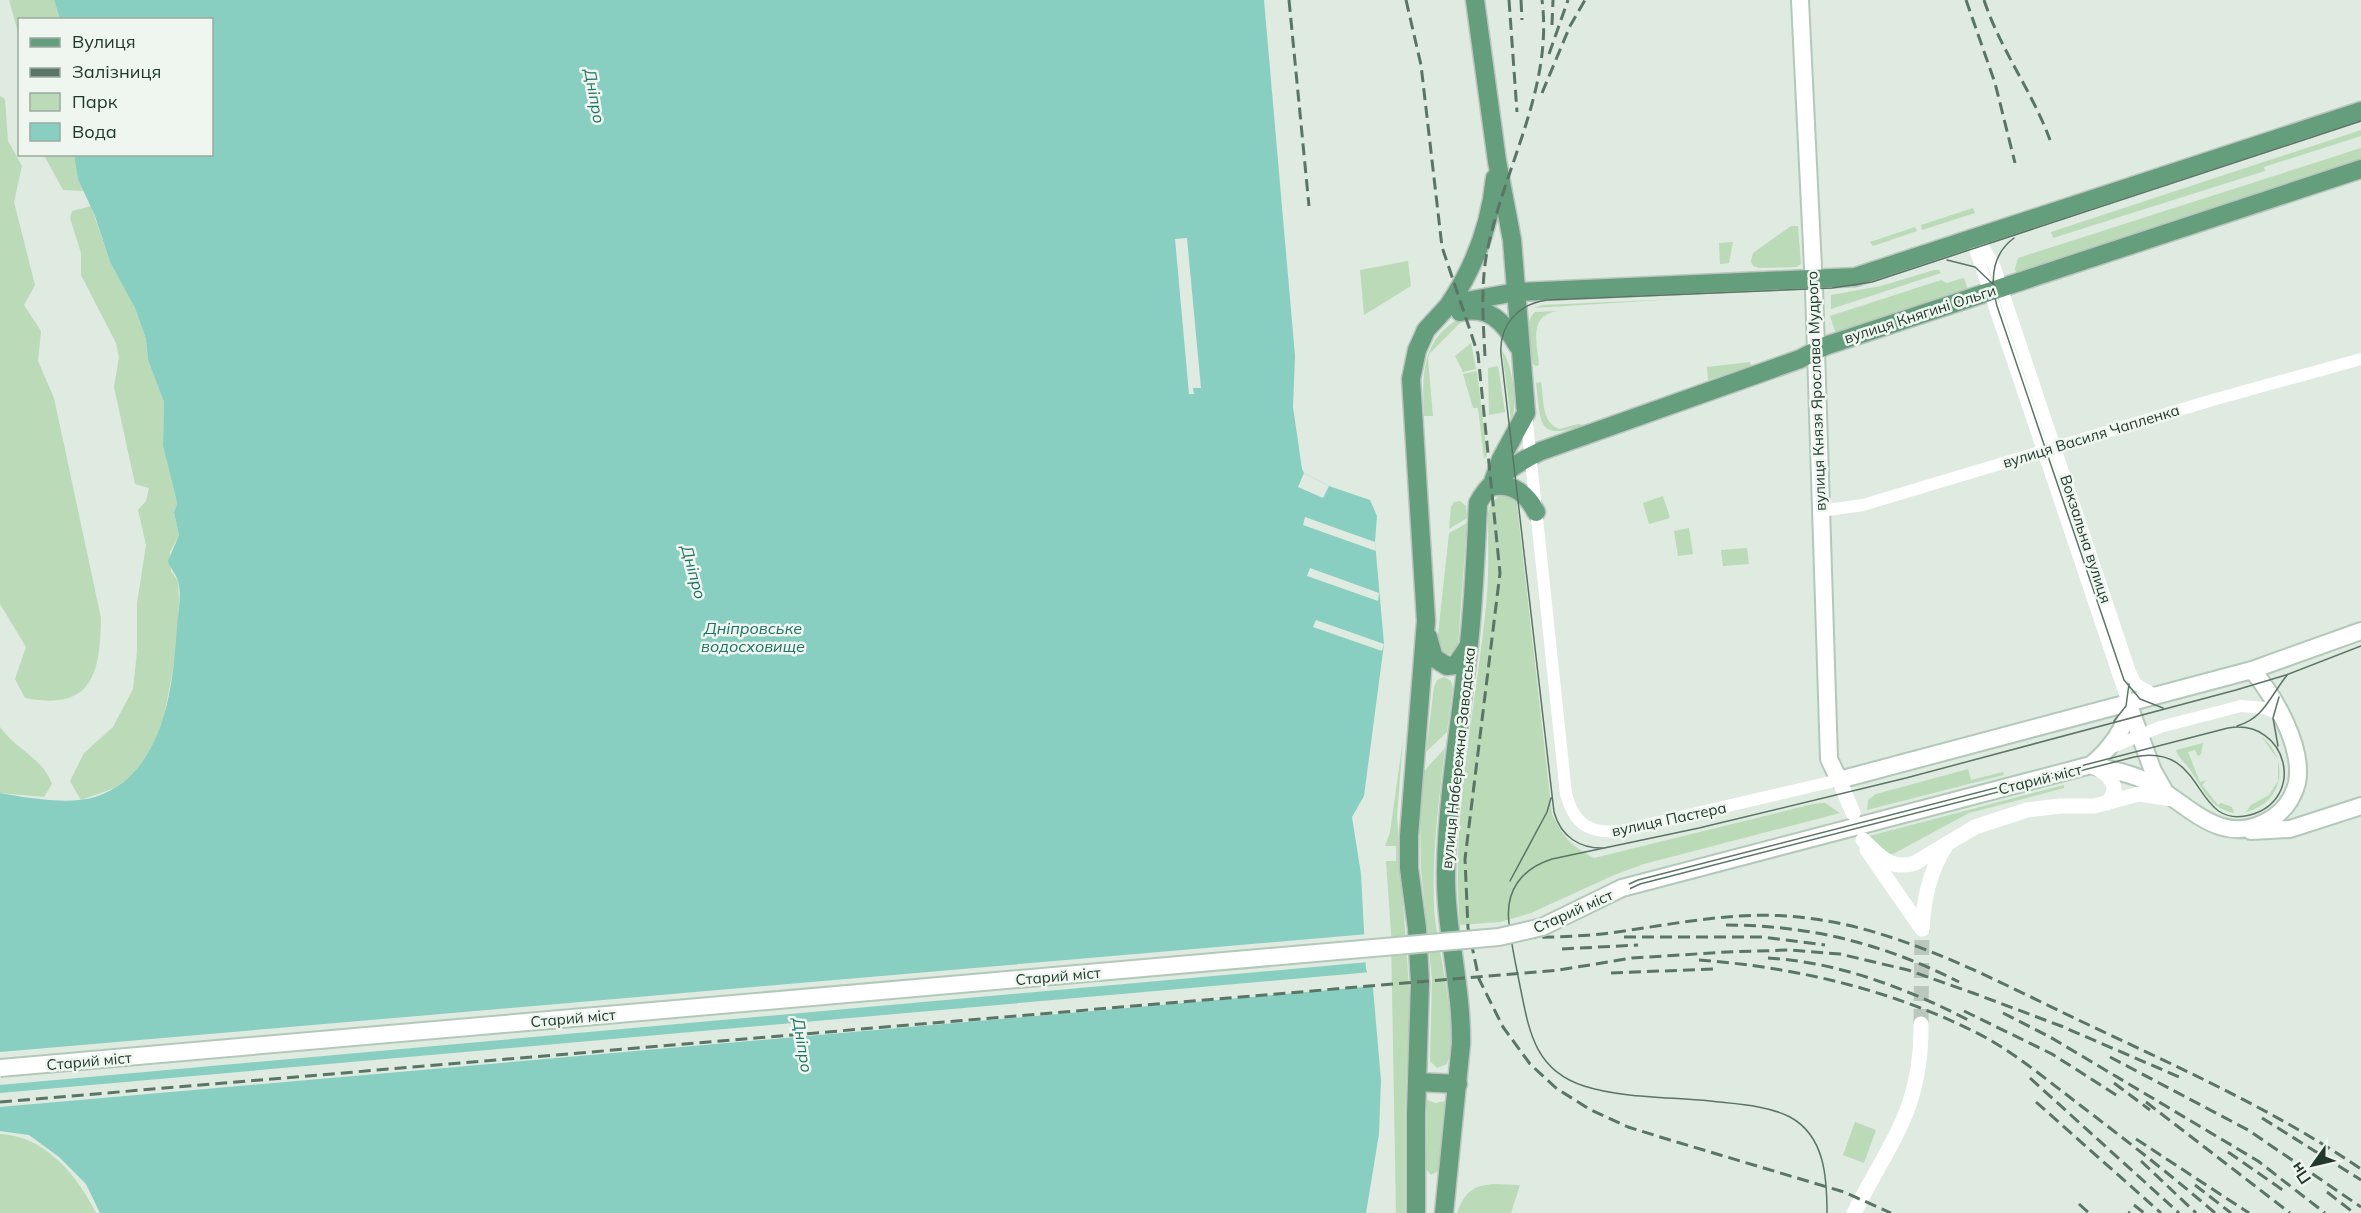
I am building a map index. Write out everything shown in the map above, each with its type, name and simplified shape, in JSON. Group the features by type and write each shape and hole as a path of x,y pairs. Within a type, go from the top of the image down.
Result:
{"main road":[{"path":"1475,0 1497,161 1512,240 1518,347 1526,413"},
{"name":"вулиця Князя Ярослава Мудрого","path":"1800,0 1813,281 1829,759 1839,780"},
{"path":"1448,306 1516,292 1813,281 1868,274 2361,111"},
{"path":"1469,644 1456,665 1440,664 1431,651 1426,621 1411,379 1417,350 1426,330 1448,306 1468,275 1482,240 1493,198 1497,161"},
{"name":"вулиця Княгині Ольги","path":"1491,486 1530,456 1800,359 1814,351 2361,169"},
{"path":"1426,330 1454,314 1484,311 1506,326 1518,347"},
{"name":"вулиця Набережна Заводська","path":"1444,1213 1458,1084 1461,1025 1448,924 1446,870 1458,732 1469,644 1478,503 1491,486 1501,459 1526,413"},
{"path":"1491,486 1500,484 1517,490 1525,495 1536,512"},
{"path":"1416,1213 1420,983 1417,928 1409,868 1409,837 1426,621"},
{"path":"2241,830 2273,818 2288,804 2293,794 2298,771 2282,716 2252,670 2361,631"},
{"name":"вулиця Пастера","path":"1839,780 2252,670"},
{"path":"2128,703 2152,771 2173,799"},
{"path":"2091,765 2107,749 2125,719 2128,703"},
{"path":"2091,765 2131,775 2149,783 2208,822 2241,830 2267,832 2290,829 2361,806"},
{"name":"Старий міст","path":"0,1068 1499,937 1542,927 1622,888 2091,765"},
{"path":"1417,1082 1458,1084"},
{"path":"1416,1161 1428,1181 1434,1185 1448,1186"}],"street":[{"name":"Вокзальна вулиця","path":"1975,239 1993,261 1995,289 2041,451 2128,703"},
{"name":"Вокзальна вулиця","path":"1995,289 2055,446 2130,672 2136,684 2155,695"},
{"name":"вулиця Василя Чапленка","path":"1820,511 1863,505 2055,446 2361,359"},
{"name":"вулиця Пастера","path":"1526,413 1566,794 1578,822 1590,830 1604,833 1620,831 1839,780"},
{"path":"2107,749 2160,727 2241,706 2265,708 2282,716"},
{"path":"2091,765 2103,771 2112,781 2114,791 2107,803"},
{"path":"1839,780 1853,813"},
{"path":"1947,845 1935,864 1927,889 1922,929 1912,912 1882,874 1863,840 1882,859 1898,866 1915,863 1975,827 2011,814 2045,807 2094,806 2139,794 2173,799"},
{"path":"1854,1213 1911,1103 1921,1059 1921,1024"}],"green space":[{"path":"9,0 54,0 60,18 18,18 18,32"},
{"path":"0,96 5,99 8,141 22,166 14,202 35,285 24,305 41,331 38,361 54,398 101,618 98,656 88,684 78,693 65,699 47,701 25,698 15,679 26,647 0,604"},
{"path":"2361,130 2361,136 2264,167 2265,171 2053,238 2051,232"},
{"path":"2361,148 2361,161 2017,275 2015,269 2018,258"},
{"path":"45,156 74,156 78,179 85,191 63,190"},
{"path":"91,206 110,262 135,308 146,339 148,360 164,402 163,446 177,504 174,512 179,535 170,552 171,571 178,581 179,603 176,653 164,716 152,749 135,773 115,788 81,800 70,781 84,753 113,727 133,689 137,652 137,603 146,545 138,510 146,501 149,488 135,484 114,387 119,357 116,343 81,275 81,253 70,218 72,211"},
{"path":"1973,208 1975,213 1922,230 1921,225"},
{"path":"1791,226 1798,226 1801,264 1796,267 1759,268 1753,266 1751,261 1753,253"},
{"path":"1915,227 1917,231 1873,246 1870,242"},
{"path":"1733,242 1729,263 1720,264 1719,243"},
{"path":"1408,261 1411,286 1364,315 1360,270"},
{"path":"1939,270 1941,273 1831,309 1831,295 1881,286"},
{"path":"1964,278 1968,290 1836,334 1830,316 1941,280 1947,283"},
{"path":"1677,299 1534,308 1543,305"},
{"path":"1558,311 1548,314 1538,324 1536,339 1539,365 1536,366 1533,364 1528,336 1531,317 1535,312"},
{"path":"1459,319 1461,322 1430,353 1428,359 1433,416 1424,416 1424,374 1427,361 1431,348 1437,337"},
{"path":"1471,343 1476,369 1463,372 1455,356"},
{"path":"1502,351 1509,364 1513,385 1514,406 1511,420"},
{"path":"1750,362 1751,366 1708,380 1707,367"},
{"path":"1498,366 1505,412 1489,415 1488,368"},
{"path":"1477,371 1487,455 1484,459 1478,408 1473,408 1463,374"},
{"path":"1541,382 1544,409 1553,426 1559,429 1578,424 1584,425 1557,431 1549,430 1544,426 1539,410 1536,383"},
{"path":"1503,493 1516,496 1552,814 1568,840 1594,858 1813,804 1825,803 1840,813 1644,864 1614,875 1531,913 1500,922 1460,925 1459,843 1466,760 1487,596 1488,513 1491,503"},
{"path":"1663,496 1670,518 1649,524 1643,503"},
{"path":"1460,501 1466,506 1467,518 1449,529 1451,507 1454,502"},
{"path":"1467,523 1458,645 1455,653 1447,655 1440,652 1437,644 1449,533"},
{"path":"1689,528 1693,554 1678,556 1674,531"},
{"path":"1747,548 1749,564 1723,566 1721,550"},
{"path":"1444,677 1451,681 1453,688 1447,732 1426,752 1434,687 1437,680"},
{"path":"0,727 36,760 48,775 52,784 44,797 0,793"},
{"path":"2262,737 2271,747 2277,759"},
{"path":"1403,740 1397,816 1410,1002 1405,1114 1405,1213 1396,1213 1391,932 1386,861 1396,861 1396,846 1385,846 1390,832"},
{"path":"2203,743 2201,754 2198,756 2195,750 2188,752 2200,782 2206,780 2202,785 2218,805 2221,803 2232,807 2234,813 2219,807 2213,802 2176,750"},
{"path":"1445,748 1435,845 1434,904 1449,1008 1451,1048 1447,1064 1437,1068 1430,1061 1432,980 1421,869 1420,813 1424,771"},
{"path":"2278,762 2279,780 2275,791 2268,800 2246,812 2251,805 2269,795 2278,781"},
{"path":"1968,769 1971,780 2003,772 2004,775 1867,810 1868,800 1876,794"},
{"path":"2064,785 2064,788 1969,813 1893,854 1885,854 1869,836"},
{"path":"1427,1100 1435,1103 1446,1101 1438,1171 1431,1175 1426,1169"},
{"path":"1855,1122 1876,1130 1864,1163 1843,1155"},
{"path":"0,1134 16,1136 31,1142 58,1160 79,1185 96,1213 0,1213"},
{"path":"1493,1184 1520,1185 1511,1213 1457,1213 1470,1192"}],"water":[{"name":"Дніпровське водосховище","path":"54,0 1264,0 1295,356 1293,407 1302,469 1304,473 1329,486 1370,500 1377,516 1375,542 1384,644 1364,796 1352,817 1361,874 1366,969 1373,988 1381,1080 1379,1134 1366,1213 100,1213 86,1184 59,1157 29,1135 0,1131 0,793 48,800 85,799 95,797 118,786 136,770 150,750 167,702 172,676 180,592 178,581 168,561 179,535 174,512 177,504 163,446 164,402 148,360 146,339 135,308 110,262 95,216 78,179 74,156 213,156 213,18 60,18"}],"pier":[{"path":"1187,238 1201,388 1193,388 1194,394 1189,394 1175,239"},
{"path":"1304,473 1329,486 1323,498 1298,487"},
{"path":"1305,517 1375,542 1376,551 1303,525"},
{"path":"1310,568 1379,593 1378,601 1307,576"},
{"path":"1316,620 1384,644 1382,651 1313,627"},
{"path":"1368,934 1369,962 0,1085 0,1052"},
{"path":"1371,972 1376,986 0,1107 0,1093"}],"tunnel":[{"path":"1921,1024 1922,929"}],"tram line":[{"path":"1605,848 1587,846 1573,840 1561,828 1554,812 1501,354 1503,334 1507,325 1519,311 1547,300 1832,288 1872,282 2361,121"},
{"path":"2014,238 2001,252 1994,269 1993,287 1997,306 2124,680 2140,699 2163,708"},
{"path":"1947,260 1975,267 1995,286"},
{"path":"1827,1213 1825,1172 1817,1146 1802,1125 1790,1117 1751,1106 1598,1090 1567,1079 1544,1059 1531,1033 1527,1018 1509,923 1508,911 1513,891 1524,875 1541,863 1552,859 1699,828 1906,778 2236,690 2286,675 2361,646"},
{"path":"2237,726 2247,722 2261,711 2288,674"},
{"path":"2114,721 2126,706 2129,684"},
{"path":"2278,746 2273,718 2279,697"},
{"path":"0,1066 1508,933 1541,924 1638,880 2228,728 2249,728 2265,735 2276,747 2283,762 2284,778 2279,794 2268,807 2250,815 2231,816 2217,810 2188,773 2175,762 2158,756 2134,757 1640,884 1543,929 1509,938 0,1071"},
{"path":"1510,881 1547,812 1551,798"}],"railway":[{"path":"1289,0 1309,206"},
{"path":"1406,0 1421,65 1442,247 1478,354 1500,573 1465,859 1468,928 1479,979 1503,1027 1530,1064 1556,1088 1589,1109 1628,1127 1844,1192 1891,1213"},
{"path":"1509,0 1517,112"},
{"path":"1521,0 1522,20"},
{"path":"1485,356 1483,300 1486,257 1497,213 1535,93 1544,32 1542,0"},
{"path":"1552,25 1553,0"},
{"path":"1549,54 1568,0"},
{"path":"1542,93 1570,26 1585,0"},
{"path":"1966,0 1995,83 2015,163"},
{"path":"1984,0 2050,140"},
{"path":"0,1069 1504,937 1557,937 1610,933 1699,920 1766,915 1828,921 1867,930 1943,957 2228,1092 2296,1128 2361,1169"},
{"path":"1726,925 1787,929 1846,939 1903,957 1959,982"},
{"path":"1624,937 1762,937 1825,945"},
{"path":"1562,949 1638,945"},
{"path":"0,1102 1559,970 1632,958 1789,950 1840,954 1908,970 2061,1026 2184,1079"},
{"path":"1768,958 1821,965 1873,979 1924,999 1972,1022"},
{"path":"1699,960 1769,968 1838,982 1905,1002 1971,1030 1999,1045 2038,1073 2146,1156 2215,1213"},
{"path":"1611,973 1713,969"},
{"path":"1964,1011 2052,1054 2121,1098"},
{"path":"2003,1013 2050,1037 2258,1161 2325,1213"},
{"path":"2110,1057 2248,1130 2361,1207"},
{"path":"2030,1078 2179,1213"},
{"path":"2114,1083 2150,1110"},
{"path":"2036,1102 2161,1213"},
{"path":"2146,1102 2290,1213"},
{"path":"2262,1118 2361,1180"},
{"path":"2136,1139 2249,1213"},
{"path":"2228,1152 2287,1193"},
{"path":"2141,1161 2196,1213"},
{"path":"2195,1185 2231,1213"},
{"path":"2327,1192 2354,1213"},
{"path":"2079,1204 2089,1213"},
{"path":"2134,1205 2144,1213"}],"water label":[{"name":"Дніпро","path":"595,96"},
{"name":"Дніпро","path":"694,572"},
{"name":"Дніпро","path":"803,1045"}]}
